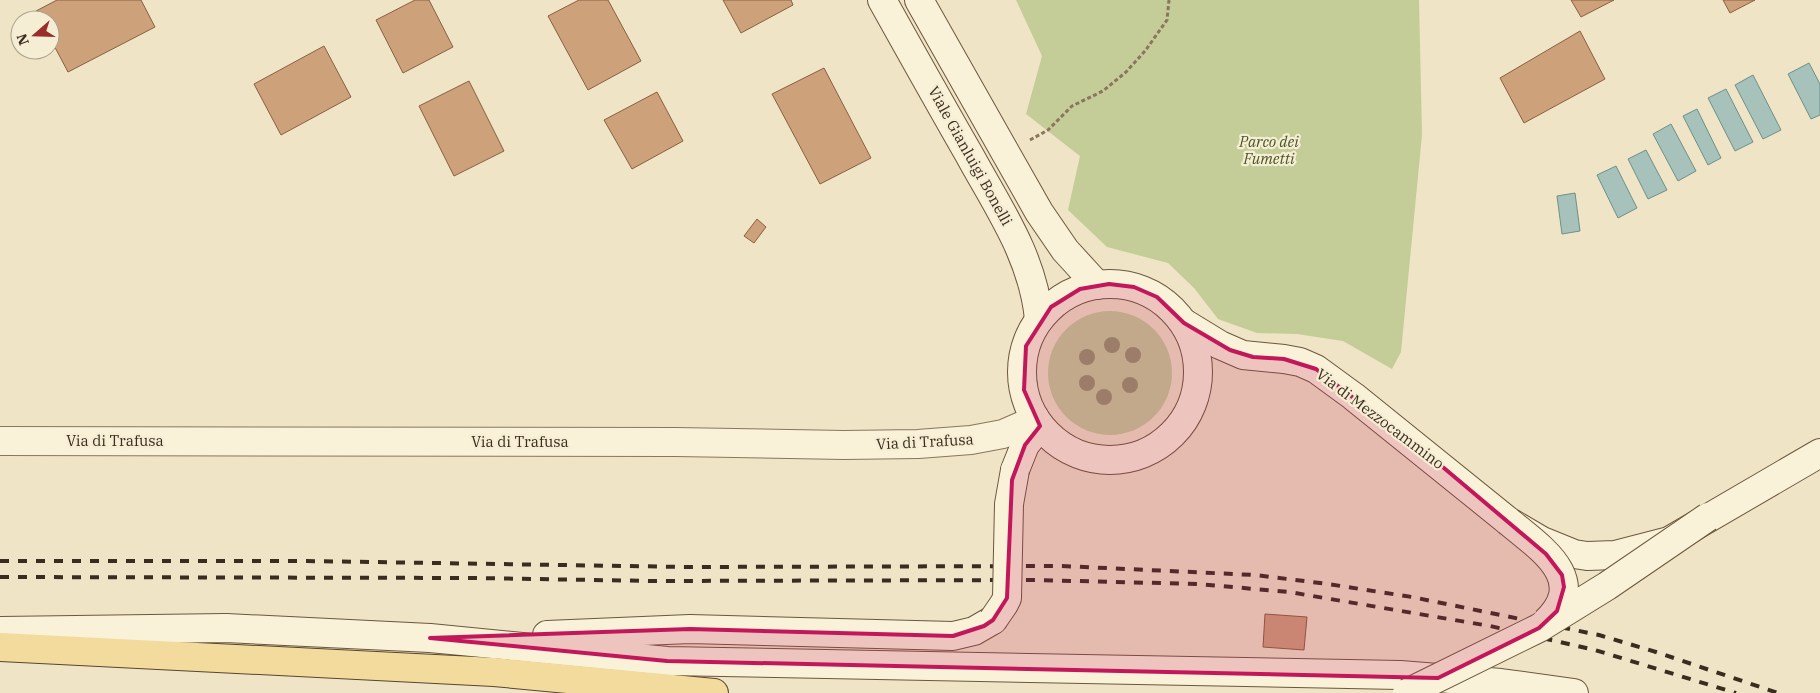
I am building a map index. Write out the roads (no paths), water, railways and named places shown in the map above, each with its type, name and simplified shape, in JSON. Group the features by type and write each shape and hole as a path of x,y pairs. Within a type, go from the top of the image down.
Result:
{"main road":[{"name":"Viale Gianluigi Bonelli","path":"882,0 1009,224 1029,271 1037,297 1039,319"},
{"path":"919,0 1006,155 1052,232 1065,250 1097,284"},
{"path":"1097,284 1122,284 1146,291 1167,304 1184,323 1196,351 1199,366 1197,388 1191,410 1173,435 1162,444 1135,458 1105,461 1076,454 1062,447 1038,422 1028,404 1022,376 1023,361 1026,346 1039,319 1064,296 1097,284"},
{"name":"Via di Mezzocammino","path":"1184,323 1220,345 1243,355 1300,362 1316,369 1353,396 1508,521 1546,554 1562,575 1563,596 1560,606 1539,628"},
{"path":"430,638 690,629 952,636 974,631 993,620 1006,598 1009,504 1015,470 1025,445 1038,422"},
{"name":"Via di Trafusa","path":"0,441 918,444 971,440 1003,434 1038,422"},
{"name":"Via di Mezzocammino","path":"1508,521 1542,541 1562,550 1587,556 1635,551 1669,541 1820,453"},
{"name":"Via di Mezzocammino","path":"1539,628 1614,582 1708,517"},
{"path":"0,631 226,628 430,638 668,661 1400,675 1493,682 1574,693"},
{"path":"1406,693 1539,628"},
{"path":"0,647 494,672 714,693"}],"water":[{"path":"1809,63 1820,84 1820,115 1811,119 1788,74"},
{"path":"1753,75 1781,130 1763,139 1735,85"},
{"path":"1726,89 1753,142 1735,151 1708,98"},
{"path":"1697,109 1721,158 1708,165 1683,116"},
{"path":"1671,124 1696,171 1678,181 1653,134"},
{"path":"1646,150 1667,190 1648,199 1628,159"},
{"path":"1616,166 1637,208 1618,218 1597,175"},
{"path":"1575,193 1580,231 1562,234 1557,196"}],"railway":[{"path":"0,561 307,561 688,567 1062,566 1255,575 1412,597 1599,635 1778,693"},
{"path":"0,577 474,578 655,581 1035,580 1198,584 1289,592 1490,626 1595,650 1736,693"}],"park label":[{"name":"Parco dei Fumetti","path":"1269,150"}]}
